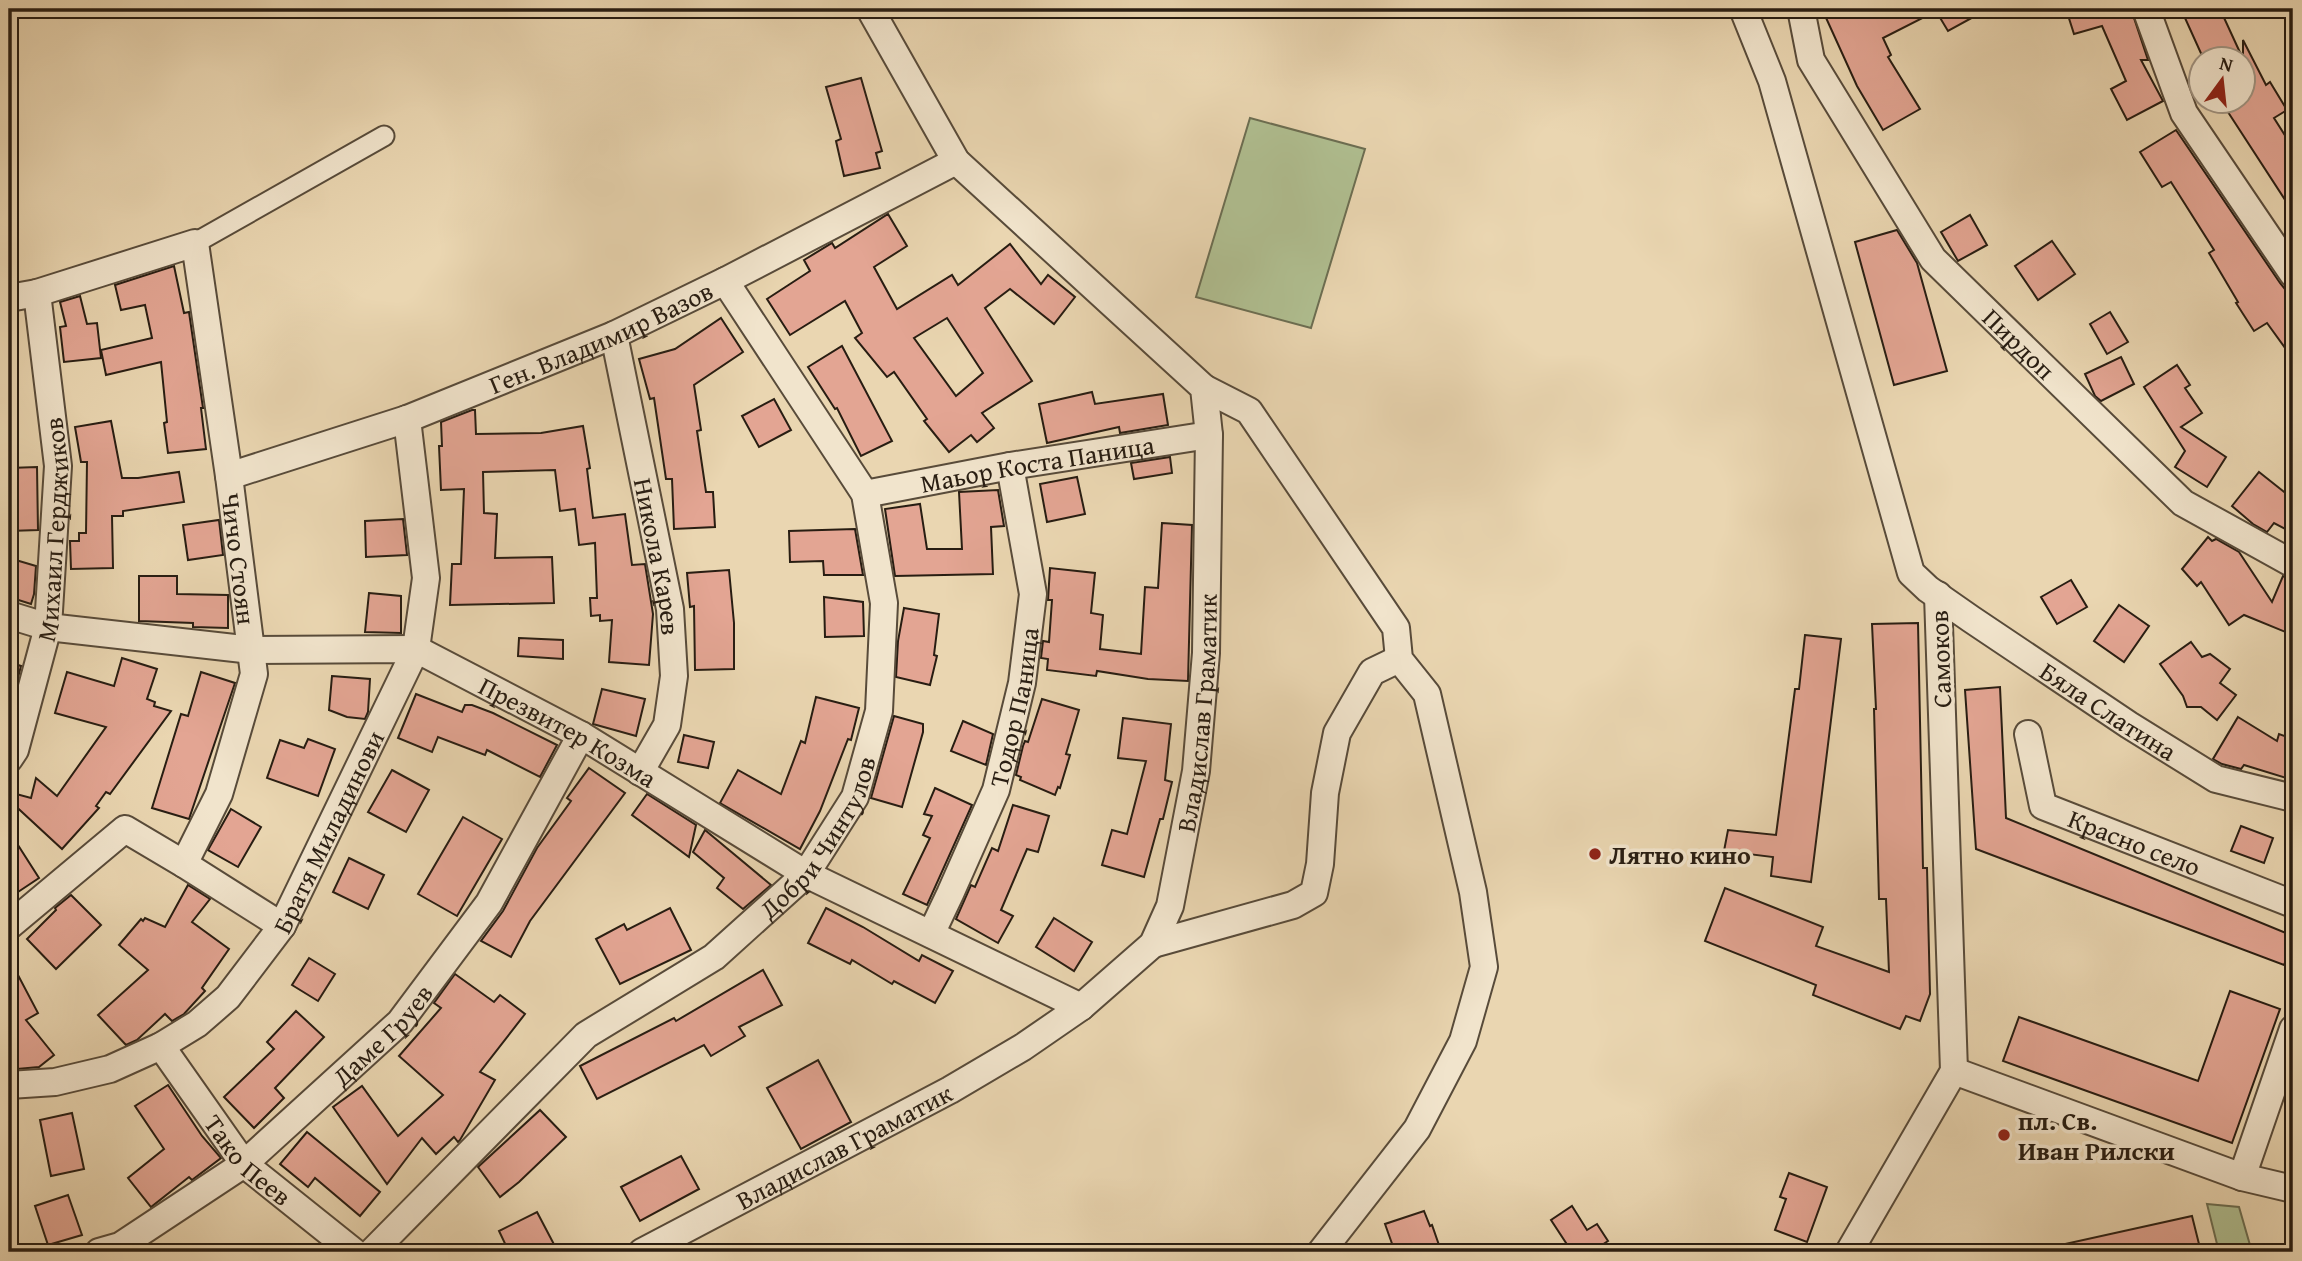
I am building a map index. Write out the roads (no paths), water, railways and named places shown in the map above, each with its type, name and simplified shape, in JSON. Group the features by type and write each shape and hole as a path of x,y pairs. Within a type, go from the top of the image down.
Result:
{"street":[{"path":"870,9 956,162 1204,388 1249,411 1396,628 1399,659 1427,694 1473,892 1484,967 1463,1041 1417,1129 1321,1252"},
{"name":"Самоков","path":"1743,9 1772,81 1912,573 1938,595 1954,1071"},
{"path":"1772,81 1811,60 1801,9"},
{"path":"2146,9 2184,113 2293,274"},
{"name":"Пирдоп","path":"1811,60 1933,259 2183,503 2293,564"},
{"path":"9,298 37,293 195,243 384,136"},
{"name":"Ген. Владимир Вазов","path":"229,476 407,419 614,335 956,162"},
{"name":"Чичо Стоян","path":"184,864 219,794 254,674 195,243"},
{"name":"Добри Чинтулов","path":"372,1252 586,1035 715,957 806,874 855,797 879,712 884,603 866,494 725,281"},
{"name":"Михаил Герджиков","path":"9,759 15,750 48,627 58,467 37,293"},
{"name":"Никола Карев","path":"614,335 670,609 674,676 667,725 640,772"},
{"name":"Владислав Граматик","path":"642,1252 950,1090 1023,1047 1081,1007 1153,944 1170,906 1196,771 1206,653 1209,435 1204,388"},
{"name":"Братя Миладинови","path":"9,1085 55,1082 110,1069 162,1046 197,1024 228,996 282,926 416,649 426,578 407,419"},
{"name":"Маьор Коста Паница","path":"866,494 1010,466 1209,435"},
{"name":"Тодор Паница","path":"931,934 996,790 1022,683 1033,594 1010,466"},
{"name":"Бяла Слатина","path":"1938,595 2129,725 2216,779 2293,798"},
{"name":"Презвитер Козма","path":"9,615 48,627 252,650 416,649 581,735 806,874 1081,1007"},
{"path":"1153,944 1293,905 1314,893 1320,864 1325,793 1337,733 1372,672 1399,659"},
{"name":"Красно село","path":"2028,734 2043,806 2293,904"},
{"name":"Даме Груев","path":"114,1250 244,1164 400,1022 489,903 581,735"},
{"path":"9,926 125,829 282,926"},
{"path":"2242,1177 2293,1029"},
{"name":"Тако Пеев","path":"162,1046 244,1164 354,1252"},
{"path":"1849,1252 1954,1071 2242,1177 2293,1189"}],"place":[{"name":"Лятно кино","path":"1595,854"},
{"name":"пл. Св. Иван Рилски","path":"2004,1135"}]}
